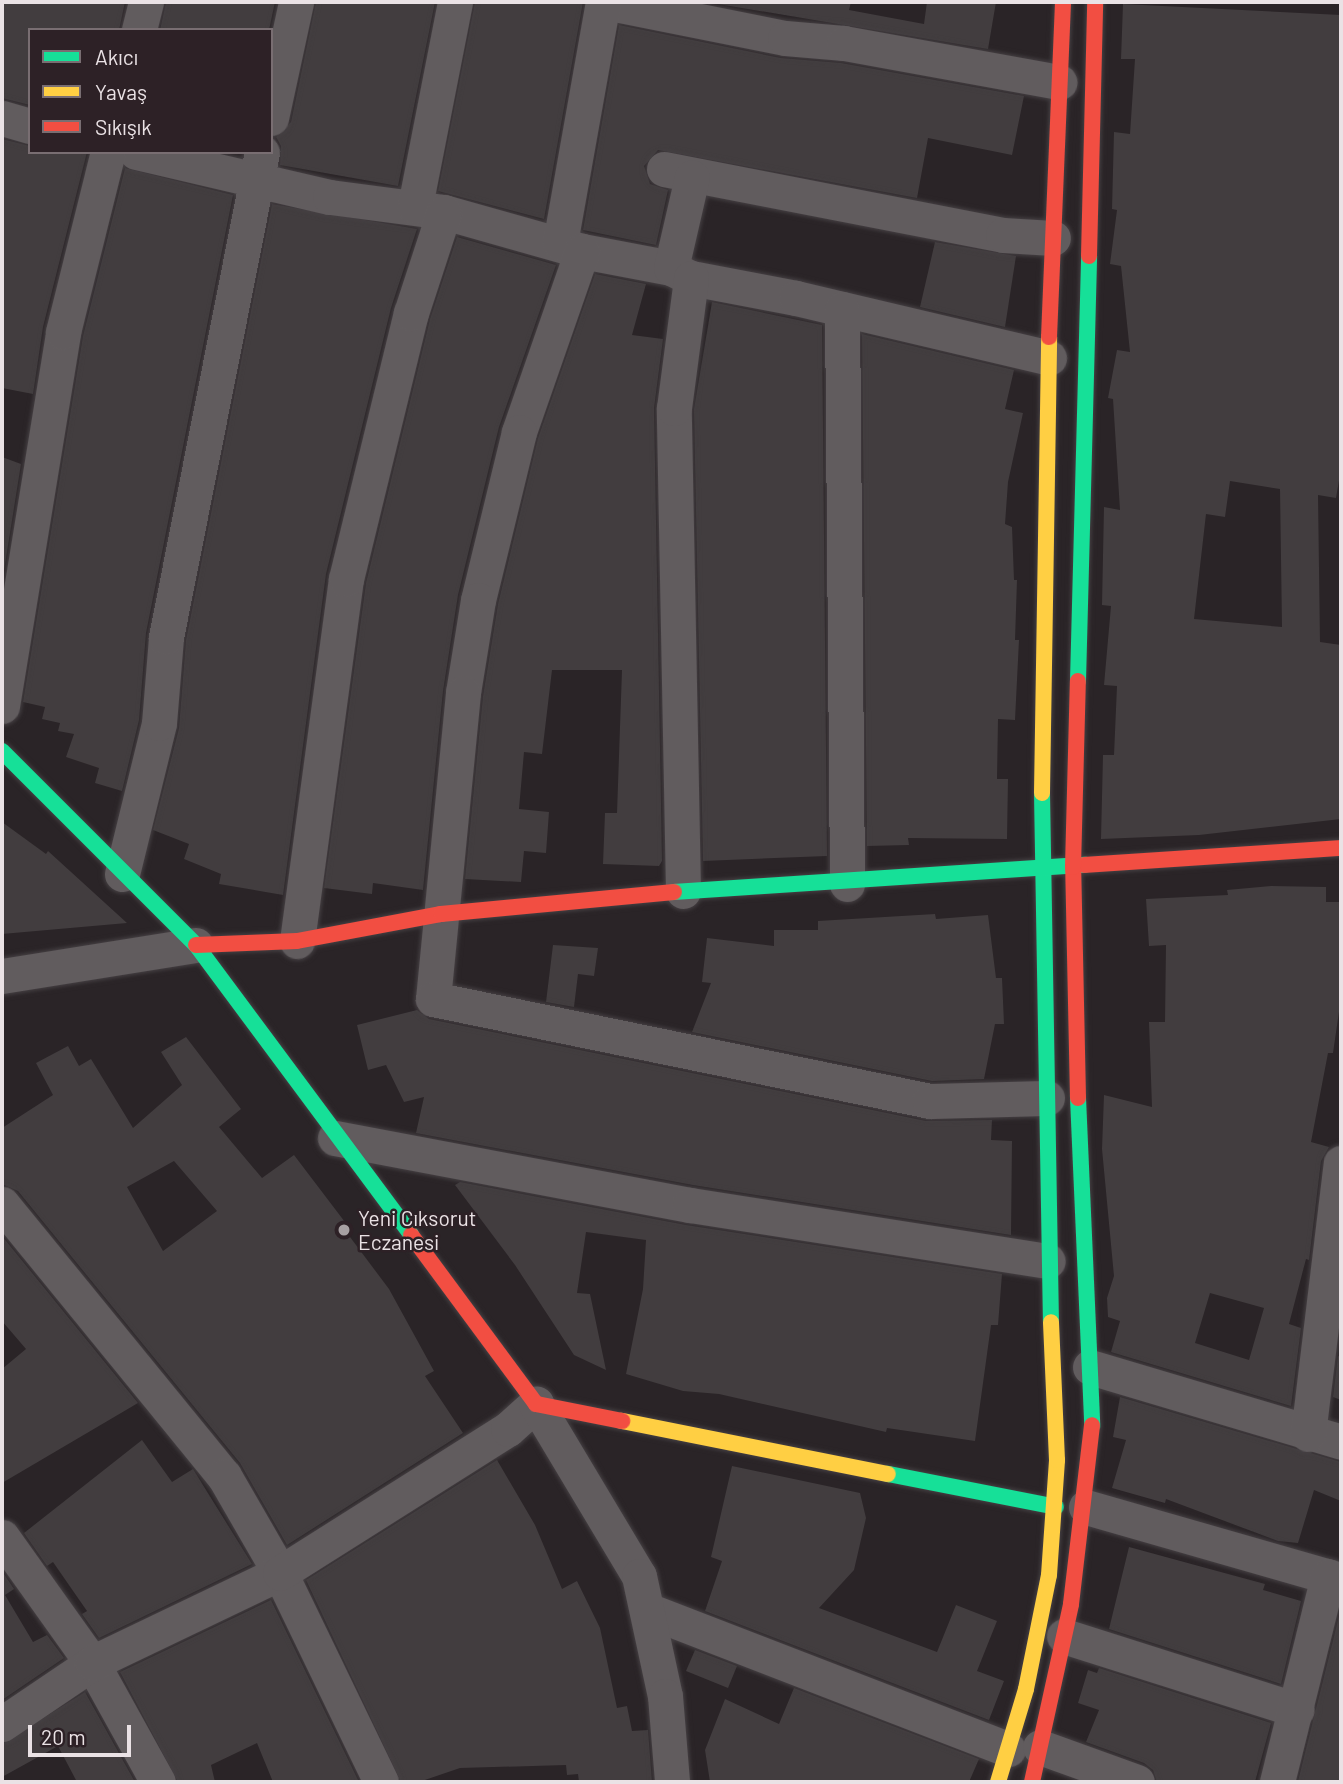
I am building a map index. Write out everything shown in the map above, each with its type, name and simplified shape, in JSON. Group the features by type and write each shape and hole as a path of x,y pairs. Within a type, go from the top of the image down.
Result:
{"main road":[{"path":"998,1782 1024,1748 1065,1636 1071,1507 1048,1261 1041,869 1049,358 1063,2"},
{"path":"1032,1782 1024,1748 1027,1689 1047,1588 1093,1418 1080,1219 1073,867 1095,2"},
{"path":"2,751 122,874 196,945 335,1138 536,1404 1071,1507"},
{"path":"196,945 297,941 441,914 554,900 847,884 1341,848"}],"street":[{"path":"140,28 146,2"},
{"path":"273,109 296,2"},
{"path":"297,941 346,579 407,327 430,209 455,2"},
{"path":"1047,1098 930,1101 433,999 463,693 478,600 519,432 571,247 604,2 785,38 844,43 1059,82"},
{"path":"2,118 28,125"},
{"path":"2,706 63,332 108,154"},
{"path":"156,154 258,164 330,197 430,209 571,247 1049,358"},
{"path":"122,874 159,723 166,637 258,164"},
{"path":"683,891 674,408 681,273 678,173 1003,235 1053,238"},
{"path":"842,309 847,884"},
{"path":"2,976 196,945"},
{"path":"335,1138 690,1205 1048,1261"},
{"path":"1308,1434 1341,1171"},
{"path":"2,1204 224,1476 280,1573 382,1782"},
{"path":"1090,1367 1341,1442"},
{"path":"2,1722 92,1663 280,1573 508,1429 536,1404 639,1576 664,1696 674,1781"},
{"path":"1071,1507 1334,1578 1277,1782"},
{"path":"2,1537 92,1663 158,1782"},
{"path":"646,1610 1024,1748 1137,1782"},
{"path":"1065,1636 1297,1710"}],"building":[{"path":"2,2 125,2 119,28 28,28 28,104 2,98"},
{"path":"166,2 275,2 269,28 160,28"},
{"path":"316,2 435,2 398,186 280,165 281,146 276,137 291,122"},
{"path":"475,2 583,2 544,219 438,191"},
{"path":"706,2 851,2 849,10 924,24 927,2 996,2 988,49"},
{"path":"1123,4 1341,15 1341,469 1336,498 1318,495 1320,642 1341,645 1341,819 1199,835 1101,839 1103,755 1114,755 1117,686 1104,685 1111,606 1102,605 1104,507 1120,510 1113,399 1108,398 1117,350 1130,352 1121,266 1110,264 1117,210 1112,209 1114,132 1130,134 1135,59 1121,59","holes":["1230,481 1280,489 1282,627 1194,619 1206,514 1225,517"]},
{"path":"619,25 781,58 841,63 1024,96 1012,155 928,138 917,198 658,150 644,166 650,184 668,190 656,245 583,230"},
{"path":"2,139 28,146 28,154 86,154 43,327 33,394 2,388"},
{"path":"125,168 233,195 146,633 139,720 122,791 95,783 99,768 66,757 74,734 58,731 60,723 42,719 45,707 23,702 83,336"},
{"path":"272,204 417,229 391,308 326,574 283,895 219,884 221,874 184,859 189,844 153,830 179,728 186,640"},
{"path":"457,237 556,265 499,427 458,595 443,691 423,890 373,883 372,894 324,888 366,583 430,319"},
{"path":"935,242 1016,256 1005,327 920,307"},
{"path":"595,274 646,284 632,335 663,339 654,408 662,861 659,866 603,864 605,813 617,813 622,670 552,670 542,754 524,752 519,809 549,812 546,853 524,851 521,882 465,879 483,696 498,604 538,438"},
{"path":"712,302 822,325 827,856 703,861 694,409"},
{"path":"862,334 1014,370 1005,409 1023,413 1008,482 1005,524 1012,527 1014,580 1017,580 1015,640 1019,640 1015,720 998,719 997,779 1008,779 1007,839 908,838 909,845 867,846"},
{"path":"2,457 21,464 2,583"},
{"path":"2,822 46,854 48,851 127,923 2,934"},
{"path":"1271,886 1326,887 1326,902 1341,902 1341,998 1333,1053 1328,1053 1311,1142 1329,1147 1321,1161 1309,1260 1306,1259 1289,1324 1301,1328 1291,1406 1111,1352 1120,1321 1108,1317 1107,1298 1114,1276 1102,1149 1104,1095 1152,1107 1149,1022 1165,1022 1166,945 1149,946 1146,899 1228,895 1227,890","holes":["1210,1293 1264,1308 1249,1360 1195,1343"]},
{"path":"935,914 936,919 988,915 996,978 1002,978 1004,1024 995,1024 984,1079 932,1081 692,1032 711,983 702,982 707,938 774,946 774,930 818,930 818,921"},
{"path":"553,945 598,948 594,976 578,974 574,1007 546,1002"},
{"path":"417,1010 429,1019 926,1121 992,1120 991,1140 1012,1141 1011,1235 693,1185 416,1133 424,1097 404,1102 386,1065 368,1070 357,1025"},
{"path":"186,1037 241,1109 219,1127 262,1178 294,1155 351,1230 347,1233 389,1289 434,1371 425,1376 463,1433 287,1545 240,1463 18,1191 2,1184 2,1128 53,1095 36,1063 68,1046 79,1066 91,1059 133,1128 182,1085 161,1052","holes":["174,1161 217,1211 163,1251 127,1187"]},
{"path":"460,1182 686,1225 1002,1274 998,1325 991,1325 975,1441 887,1428 886,1432 719,1394 683,1391 626,1374 643,1289 646,1240 586,1232 577,1293 590,1294 606,1370 574,1355 515,1265 455,1185"},
{"path":"2,1236 138,1403 2,1483 2,1369 26,1349 2,1321"},
{"path":"1338,1356 1341,1357 1341,1400 1333,1397"},
{"path":"1120,1397 1341,1462 1341,1501 1314,1490 1298,1543 1278,1541 1166,1499 1165,1503 1112,1488 1126,1440 1113,1437"},
{"path":"142,1440 172,1482 193,1469 252,1564 99,1638 82,1614 87,1611 53,1562 47,1566 24,1533"},
{"path":"497,1460 535,1525 562,1589 577,1581 600,1628 617,1708 627,1706 632,1731 648,1730 652,1782 579,1782 578,1774 567,1775 566,1765 460,1768 419,1782 401,1782 306,1580"},
{"path":"732,1466 860,1493 866,1518 854,1570 819,1608 937,1652 956,1605 997,1621 977,1671 1004,1681 989,1720 705,1611 722,1561 711,1557"},
{"path":"1129,1547 1265,1584 1263,1590 1301,1601 1281,1684 1109,1629"},
{"path":"2,1571 14,1589 5,1595 33,1642 47,1635 64,1658 2,1700"},
{"path":"271,1600 359,1782 273,1782 257,1743 211,1765 215,1782 178,1782 120,1672"},
{"path":"1340,1612 1341,1782 1301,1782 1298,1781"},
{"path":"695,1650 737,1666 728,1688 686,1671"},
{"path":"1099,1668 1271,1723 1255,1782 1157,1782 1153,1770 1144,1763 1086,1742 1099,1710 1078,1703 1088,1670 1097,1673"},
{"path":"794,1688 979,1759 969,1782 710,1782 705,1750 725,1699 779,1724"},
{"path":"85,1692 135,1782 77,1782 58,1746 2,1777 2,1744"}],"traffic: fast":[{"path":"1078,681 1089,256"},
{"path":"2,751 196,945 411,1235"},
{"path":"1042,793 1051,1322"},
{"path":"674,892 1084,865"},
{"path":"1078,1098 1092,1425"},
{"path":"888,1474 1056,1507"}],"traffic: slow":[{"path":"1042,793 1049,337"},
{"path":"998,1782 1026,1689 1049,1575 1057,1460 1051,1322"},
{"path":"622,1421 888,1474"}],"traffic: jam":[{"path":"1049,337 1063,2"},
{"path":"1089,256 1095,2"},
{"path":"1078,681 1073,867 1078,1098"},
{"path":"1084,865 1341,848"},
{"path":"196,945 297,941 441,914 674,892"},
{"path":"411,1235 536,1404 622,1421"},
{"path":"1032,1782 1071,1604 1092,1425"}],"place":[{"name":"Yeni Cıksorut Eczanesi","path":"344,1230"}]}
